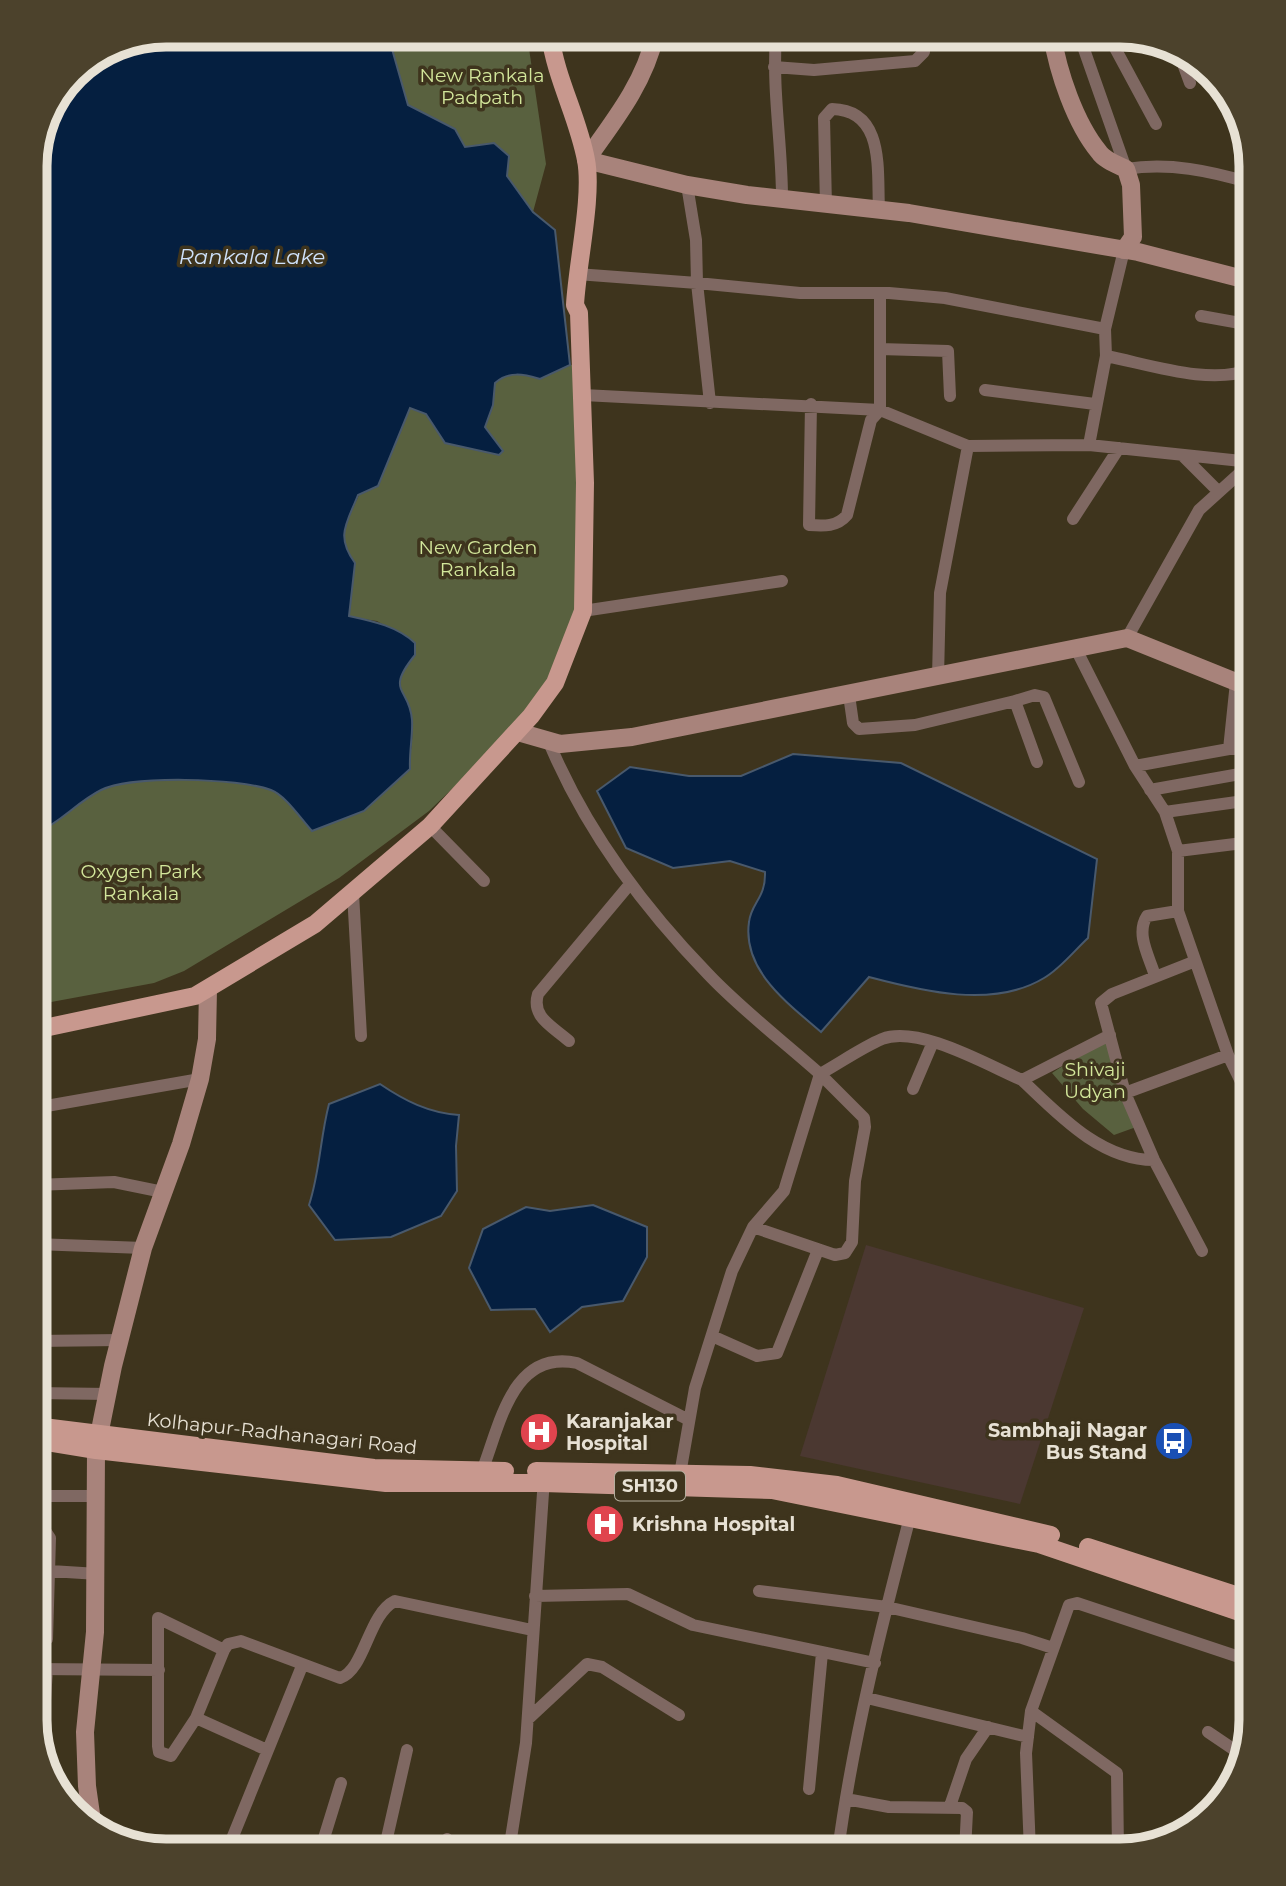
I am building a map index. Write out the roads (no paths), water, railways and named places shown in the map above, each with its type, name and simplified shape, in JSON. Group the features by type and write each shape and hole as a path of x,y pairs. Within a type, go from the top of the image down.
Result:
{"main road":[{"path":"47,1027 181,1000 208,989 315,924 430,825 518,732 555,683 583,611 583,395 579,313 575,305 588,184 586,159 557,72 552,47"},
{"name":"Kolhapur-Radhanagari Road","path":"47,1429 98,1442 374,1468 482,1471 544,1477 651,1472 679,1480"},
{"name":"SH130","path":"47,1440 98,1442 386,1483 544,1477 679,1480 773,1478 837,1485 1047,1546 1239,1612"},
{"name":"SH130","path":"913,1509 1054,1536 1239,1596"}],"street":[{"path":"651,48 642,74 617,117 586,159 687,185 826,206 879,209 1124,250 1239,278"},
{"path":"775,48 782,198"},
{"path":"774,67 814,70 915,61 924,52 924,48"},
{"path":"1054,48 1058,68 1069,97 1100,154 1126,169 1170,166 1212,172 1239,180"},
{"path":"1084,48 1131,185 1133,237 1124,250 1105,329 1106,356 1095,404 1090,445"},
{"path":"1115,48 1156,124"},
{"path":"1184,66 1190,83"},
{"path":"826,206 824,118 832,109 843,109 854,111 872,133 879,209"},
{"path":"687,185 696,240 697,283 710,403"},
{"path":"577,274 800,293 880,293 945,298 1105,329"},
{"path":"811,404 809,525 827,526 841,522 847,515 871,420 880,410 880,293"},
{"path":"1201,316 1239,322"},
{"path":"880,349 948,351 950,396"},
{"path":"1106,356 1212,376 1239,374"},
{"path":"985,390 1095,404"},
{"path":"583,395 710,403 811,404 880,410 968,446 1090,445 1239,461"},
{"path":"938,677 940,593 968,446"},
{"path":"1073,519 1119,448"},
{"path":"1182,455 1219,492"},
{"path":"1127,638 1199,510 1239,473"},
{"path":"583,611 782,581"},
{"path":"518,732 560,744 632,737 938,677 1075,646 1127,638 1239,683"},
{"path":"1075,646 1135,766 1165,812 1178,851 1178,911 1193,962 1239,1077"},
{"path":"849,695 853,723 859,729 915,725 1035,695 1044,697 1079,782"},
{"path":"1015,701 1037,762"},
{"path":"1229,749 1239,703"},
{"path":"548,740 562,773 630,884 708,975 820,1074 864,1118 865,1127 856,1168 852,1242 845,1253 835,1255 753,1227"},
{"path":"1135,766 1239,749"},
{"path":"1150,790 1239,774"},
{"path":"1165,812 1239,802"},
{"path":"430,825 484,881"},
{"path":"1178,851 1239,843"},
{"path":"569,1041 538,1014 535,1005 538,994 630,884"},
{"path":"353,893 360,1036"},
{"path":"1155,976 1142,924 1147,916 1178,911"},
{"path":"1193,962 1112,995 1101,1003 1125,1093 1154,1160 1202,1251"},
{"path":"92,1812 85,1732 93,1668 98,1574 98,1442 143,1248 181,1144 200,1079 207,1039 208,989"},
{"path":"1022,1080 1110,1035"},
{"path":"679,1480 687,1419 732,1270 753,1227 784,1191 820,1074 883,1039 910,1037 933,1042 1022,1080 1082,1133 1132,1159 1154,1160"},
{"path":"913,1089 933,1042"},
{"path":"1125,1093 1228,1055"},
{"path":"47,1106 200,1079"},
{"path":"47,1185 114,1182 163,1192"},
{"path":"47,1244 143,1248"},
{"path":"712,1336 757,1356 777,1353 818,1250"},
{"path":"47,1341 120,1340"},
{"path":"482,1471 516,1385 534,1369 563,1360 577,1363 687,1419"},
{"path":"47,1393 109,1394"},
{"path":"511,1838 528,1719 544,1477"},
{"path":"47,1496 96,1496"},
{"path":"840,1839 887,1607 913,1509"},
{"path":"47,1571 98,1574"},
{"path":"759,1591 887,1607 1022,1638 1053,1648"},
{"path":"535,1596 628,1594 693,1625 875,1663"},
{"path":"224,1650 158,1618 159,1746 162,1755 171,1756 196,1718 228,1644 241,1641 332,1677 346,1676 382,1611 395,1601 532,1630"},
{"path":"1029,1839 1026,1766 1031,1711 1069,1605 1077,1603 1239,1657"},
{"path":"809,1789 822,1653"},
{"path":"528,1719 587,1664 602,1667 679,1715"},
{"path":"232,1838 302,1666"},
{"path":"47,1669 159,1670"},
{"path":"867,1698 1028,1737"},
{"path":"1031,1711 1117,1773 1118,1839"},
{"path":"196,1718 267,1750"},
{"path":"950,1806 966,1759 988,1727"},
{"path":"1208,1732 1235,1750"},
{"path":"387,1838 407,1750"},
{"path":"324,1838 341,1783"},
{"path":"846,1799 889,1807 962,1808 967,1812 966,1839"}],"water":[{"name":"Rankala Lake","path":"166,47 391,47 408,105 455,129 465,147 494,143 509,156 507,176 533,212 555,230 570,365 540,379 516,375 495,383 493,405 485,427 503,451 499,455 445,443 426,414 410,408 378,486 358,495 347,522 345,545 355,563 349,616 392,628 415,643 415,655 406,667 400,684 412,720 410,769 364,811 312,831 287,802 271,790 235,783 185,780 116,785 84,800 48,827 48,159 56,121 67,100 82,82 100,67 121,56 143,50"},
{"path":"793,754 901,763 1097,859 1088,938 1044,978 1003,993 980,995 934,992 869,977 821,1032 770,985 753,956 749,940 750,915 761,894 765,872 730,861 673,868 626,848 597,791 630,767 689,776 741,776"},
{"path":"380,1084 418,1105 459,1115 456,1146 457,1191 441,1216 391,1237 335,1240 309,1205 329,1104"},
{"path":"593,1205 647,1227 647,1257 623,1301 582,1307 550,1332 535,1309 491,1310 469,1268 483,1229 526,1207 550,1211"}],"place":[{"name":"Karanjakar Hospital","path":"539,1432"},
{"name":"Sambhaji Nagar Bus Stand","path":"1174,1441"},
{"name":"Krishna Hospital","path":"605,1524"}],"park label":[{"name":"New Rankala Padpath","path":"482,86"},
{"name":"New Garden Rankala","path":"478,558"},
{"name":"Oxygen Park Rankala","path":"141,882"},
{"name":"Shivaji Udyan","path":"1095,1080"}]}
